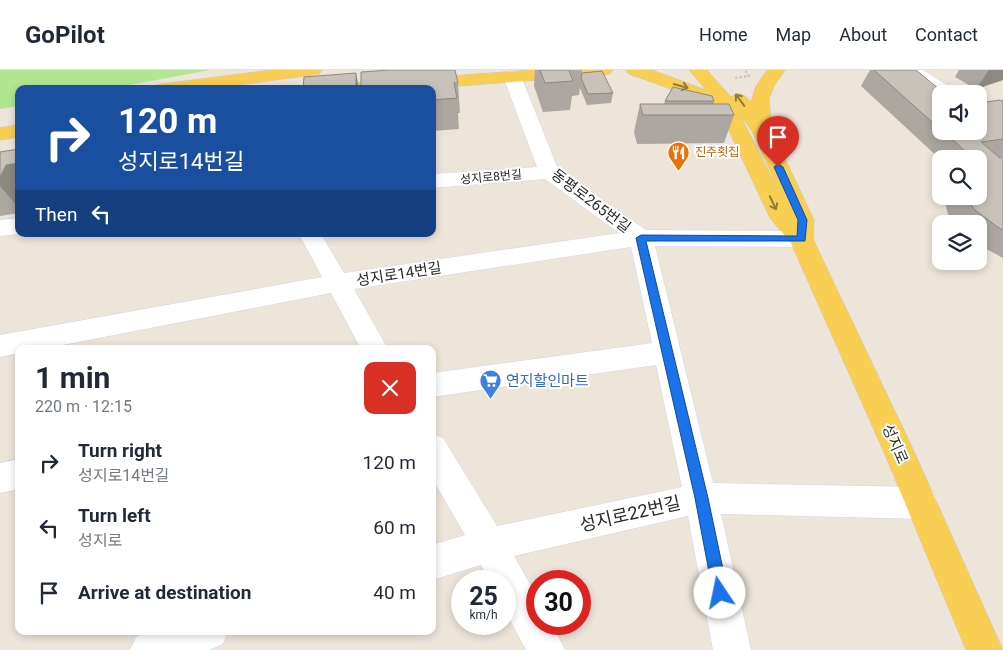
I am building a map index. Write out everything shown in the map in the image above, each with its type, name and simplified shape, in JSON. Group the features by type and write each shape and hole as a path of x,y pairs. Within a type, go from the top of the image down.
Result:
{"main road":[{"path":"194,85 313,70"},
{"path":"395,85 604,70"},
{"path":"634,70 709,97 729,112"},
{"name":"성지로","path":"698,70 714,87 729,112 781,218 801,239 921,503 985,650"},
{"name":"성지로","path":"717,70 762,131 802,220 801,239"},
{"name":"성지로","path":"762,131 758,102 768,80 776,70"},
{"path":"0,134 9,120"}],"street":[{"path":"910,70 936,85"},
{"name":"동평로265번길","path":"512,76 548,172 641,238 701,498 732,650"},
{"name":"성지로8번길","path":"436,182 548,172"},
{"path":"0,228 15,226"},
{"path":"312,237 373,345"},
{"name":"성지로14번길","path":"0,346 337,284 641,238 801,239"},
{"path":"436,384 668,352"},
{"path":"436,455 489,545 546,650"},
{"path":"0,478 15,475"},
{"name":"성지로22번길","path":"436,561 489,545 701,498 921,503"},
{"path":"149,650 197,635"}],"path":[{"path":"735,78 749,76 745,70"}],"green space":[{"path":"0,70 210,70 129,85 15,85 15,107 0,109"}],"building":[{"path":"455,70 458,83 454,83 457,98 436,100 436,85 361,85 361,72"},
{"path":"540,70 569,70 573,81 545,83"},
{"path":"874,70 916,70 934,85 932,85 932,122"},
{"path":"602,71 613,93 588,94 581,78 582,73"},
{"path":"356,73 356,85 303,85 304,77"},
{"path":"673,87 712,96 714,101 665,101"},
{"path":"1000,100 1003,102 1003,139 981,142 1000,158 1003,158 1003,230 987,219 987,215 982,215 971,205 987,205 987,150 964,150 953,140 987,140 987,102"},
{"path":"640,104 729,104 734,115 643,115"},
{"path":"15,150 15,164 6,165 0,177 0,152"}],"place":[{"name":"진주횟집","path":"679,171"},
{"name":"연지할인마트","path":"490,400"}],"route":[{"path":"720,593 701,498 641,238 801,239 802,220 778,167"}]}
